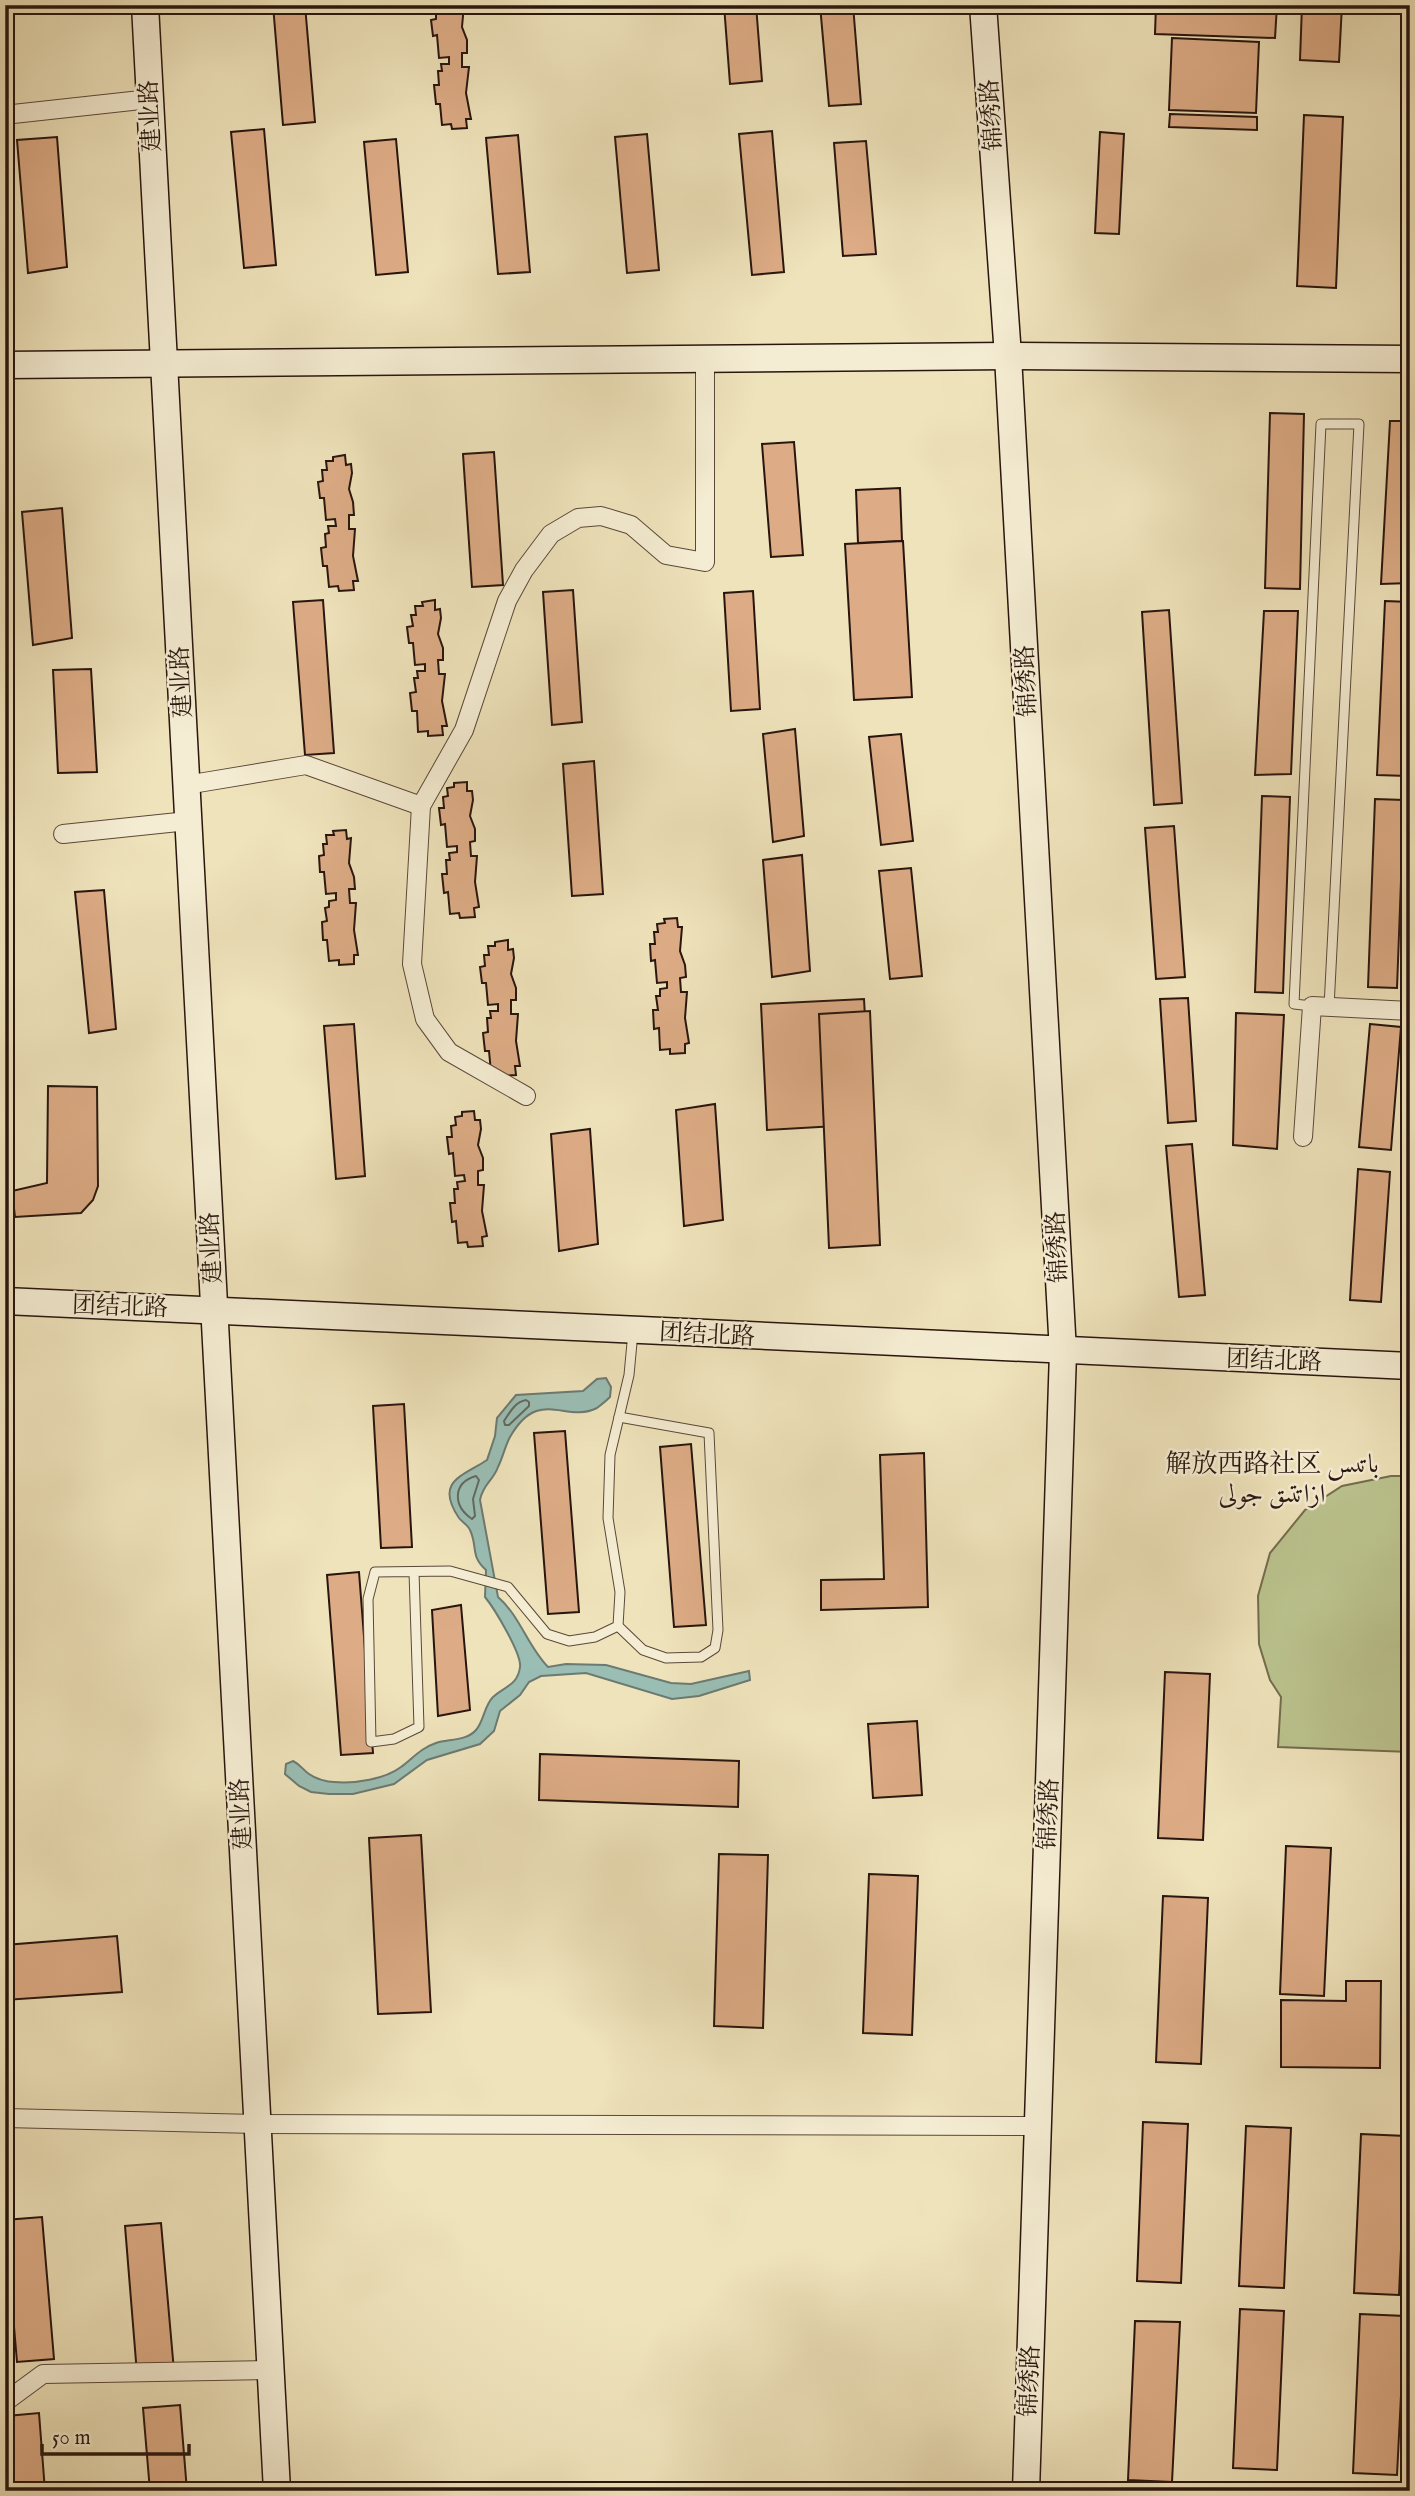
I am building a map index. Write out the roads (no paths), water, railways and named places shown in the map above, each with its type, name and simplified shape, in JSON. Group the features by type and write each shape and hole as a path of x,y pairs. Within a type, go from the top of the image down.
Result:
{"street":[{"name":"建业路","path":"145,5 277,2491"},
{"name":"锦绣路","path":"983,5 1008,356 1063,1352 1026,2491"},
{"path":"5,113 150,99"},
{"path":"5,365 1008,356 1410,359"},
{"path":"526,1096 449,1052 425,1020 412,964 421,806 464,730 507,601 524,570 551,534 578,518 601,516 631,525 666,555 705,562 705,359"},
{"path":"186,785 306,765 421,806"},
{"path":"63,834 188,821"},
{"path":"1303,1137 1320,1007 1410,1011"},
{"name":"团结北路","path":"5,1301 1410,1366"},
{"path":"5,2118 257,2124 1038,2126"},
{"path":"5,2402 43,2374 271,2370"}],"lane":[{"path":"1321,424 1359,424 1320,1007 1294,1004 1321,424"},
{"path":"1408,1299 1410,1274"},
{"path":"619,1417 709,1433 719,1630 715,1648 701,1657 682,1660 643,1650 618,1626 620,1592 608,1518 610,1455 619,1417 629,1375 633,1331"},
{"path":"414,1572 419,1727 394,1739 370,1742 368,1599 375,1572 450,1571 508,1587 547,1634 569,1641 595,1637 618,1626"}],"water":[{"path":"606,1378 611,1387 610,1397 597,1408 585,1412 542,1410 531,1413 521,1422 508,1440 496,1472 483,1490 480,1500 498,1597 548,1667 566,1664 606,1665 671,1683 691,1684 749,1671 750,1680 699,1696 672,1699 586,1673 541,1676 529,1682 520,1695 500,1711 494,1731 480,1744 427,1760 394,1784 353,1794 311,1792 299,1786 285,1774 286,1764 293,1761 309,1774 322,1780 360,1781 378,1778 394,1771 431,1745 468,1736 479,1726 493,1697 516,1678 520,1667 517,1652 485,1597 486,1570 476,1556 469,1528 452,1506 449,1496 451,1488 461,1476 487,1460 495,1436 497,1418 516,1395 583,1391 597,1379"}],"district":[{"name":"解放西路社区 باتىس ازاتتىق جولى","path":"1272,1478"}]}
